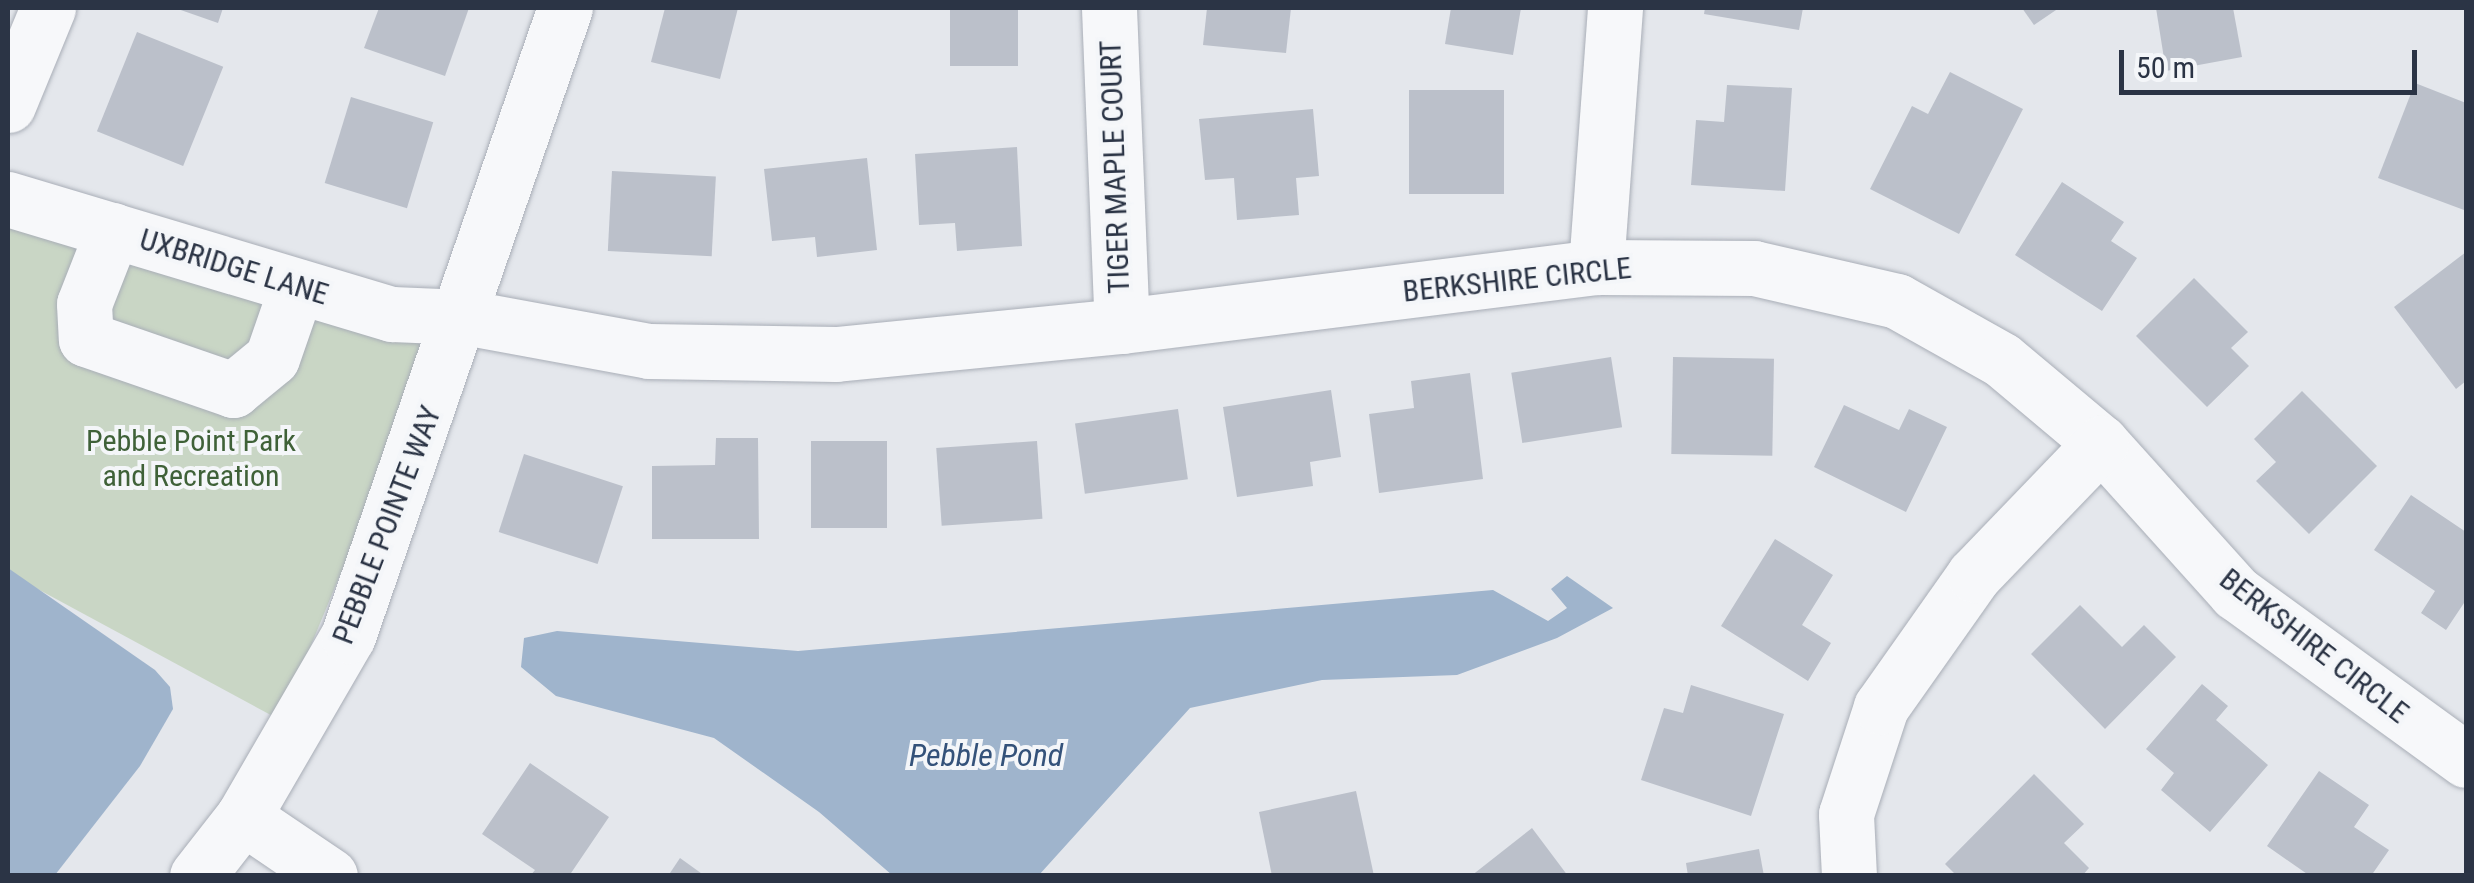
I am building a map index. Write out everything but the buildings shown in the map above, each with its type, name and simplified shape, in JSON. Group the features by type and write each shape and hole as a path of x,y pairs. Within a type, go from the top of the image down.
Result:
{"street":[{"path":"8,105 48,8"},
{"name":"PEBBLE POINTE WAY","path":"197,876 244,817 348,636 464,317 566,8"},
{"name":"TIGER MAPLE COURT","path":"1109,8 1122,326"},
{"path":"1596,267 1615,8"},
{"name":"UXBRIDGE LANE","path":"8,199 392,314 464,317"},
{"path":"113,230 84,304 86,339 233,390 272,358 297,286"},
{"name":"BERKSHIRE CIRCLE","path":"464,317 649,351 836,354 1122,326 1596,267 1754,268 1897,301 2002,360 2102,443 2236,593 2466,760"},
{"path":"1850,876 1846,814 1881,708 1974,575 2102,443"},
{"path":"244,817 330,876"}],"green space":[{"name":"Pebble Point Park and Recreation","path":"8,218 439,336 280,720 8,573"}],"water":[{"path":"8,568 155,670 170,687 173,709 140,766 55,875 8,875"},
{"name":"Pebble Pond","path":"1567,576 1613,608 1557,638 1457,675 1322,680 1190,708 1039,875 892,875 819,812 714,738 556,696 521,667 524,638 557,631 798,651 1493,590 1548,621 1567,608 1551,589"}]}
